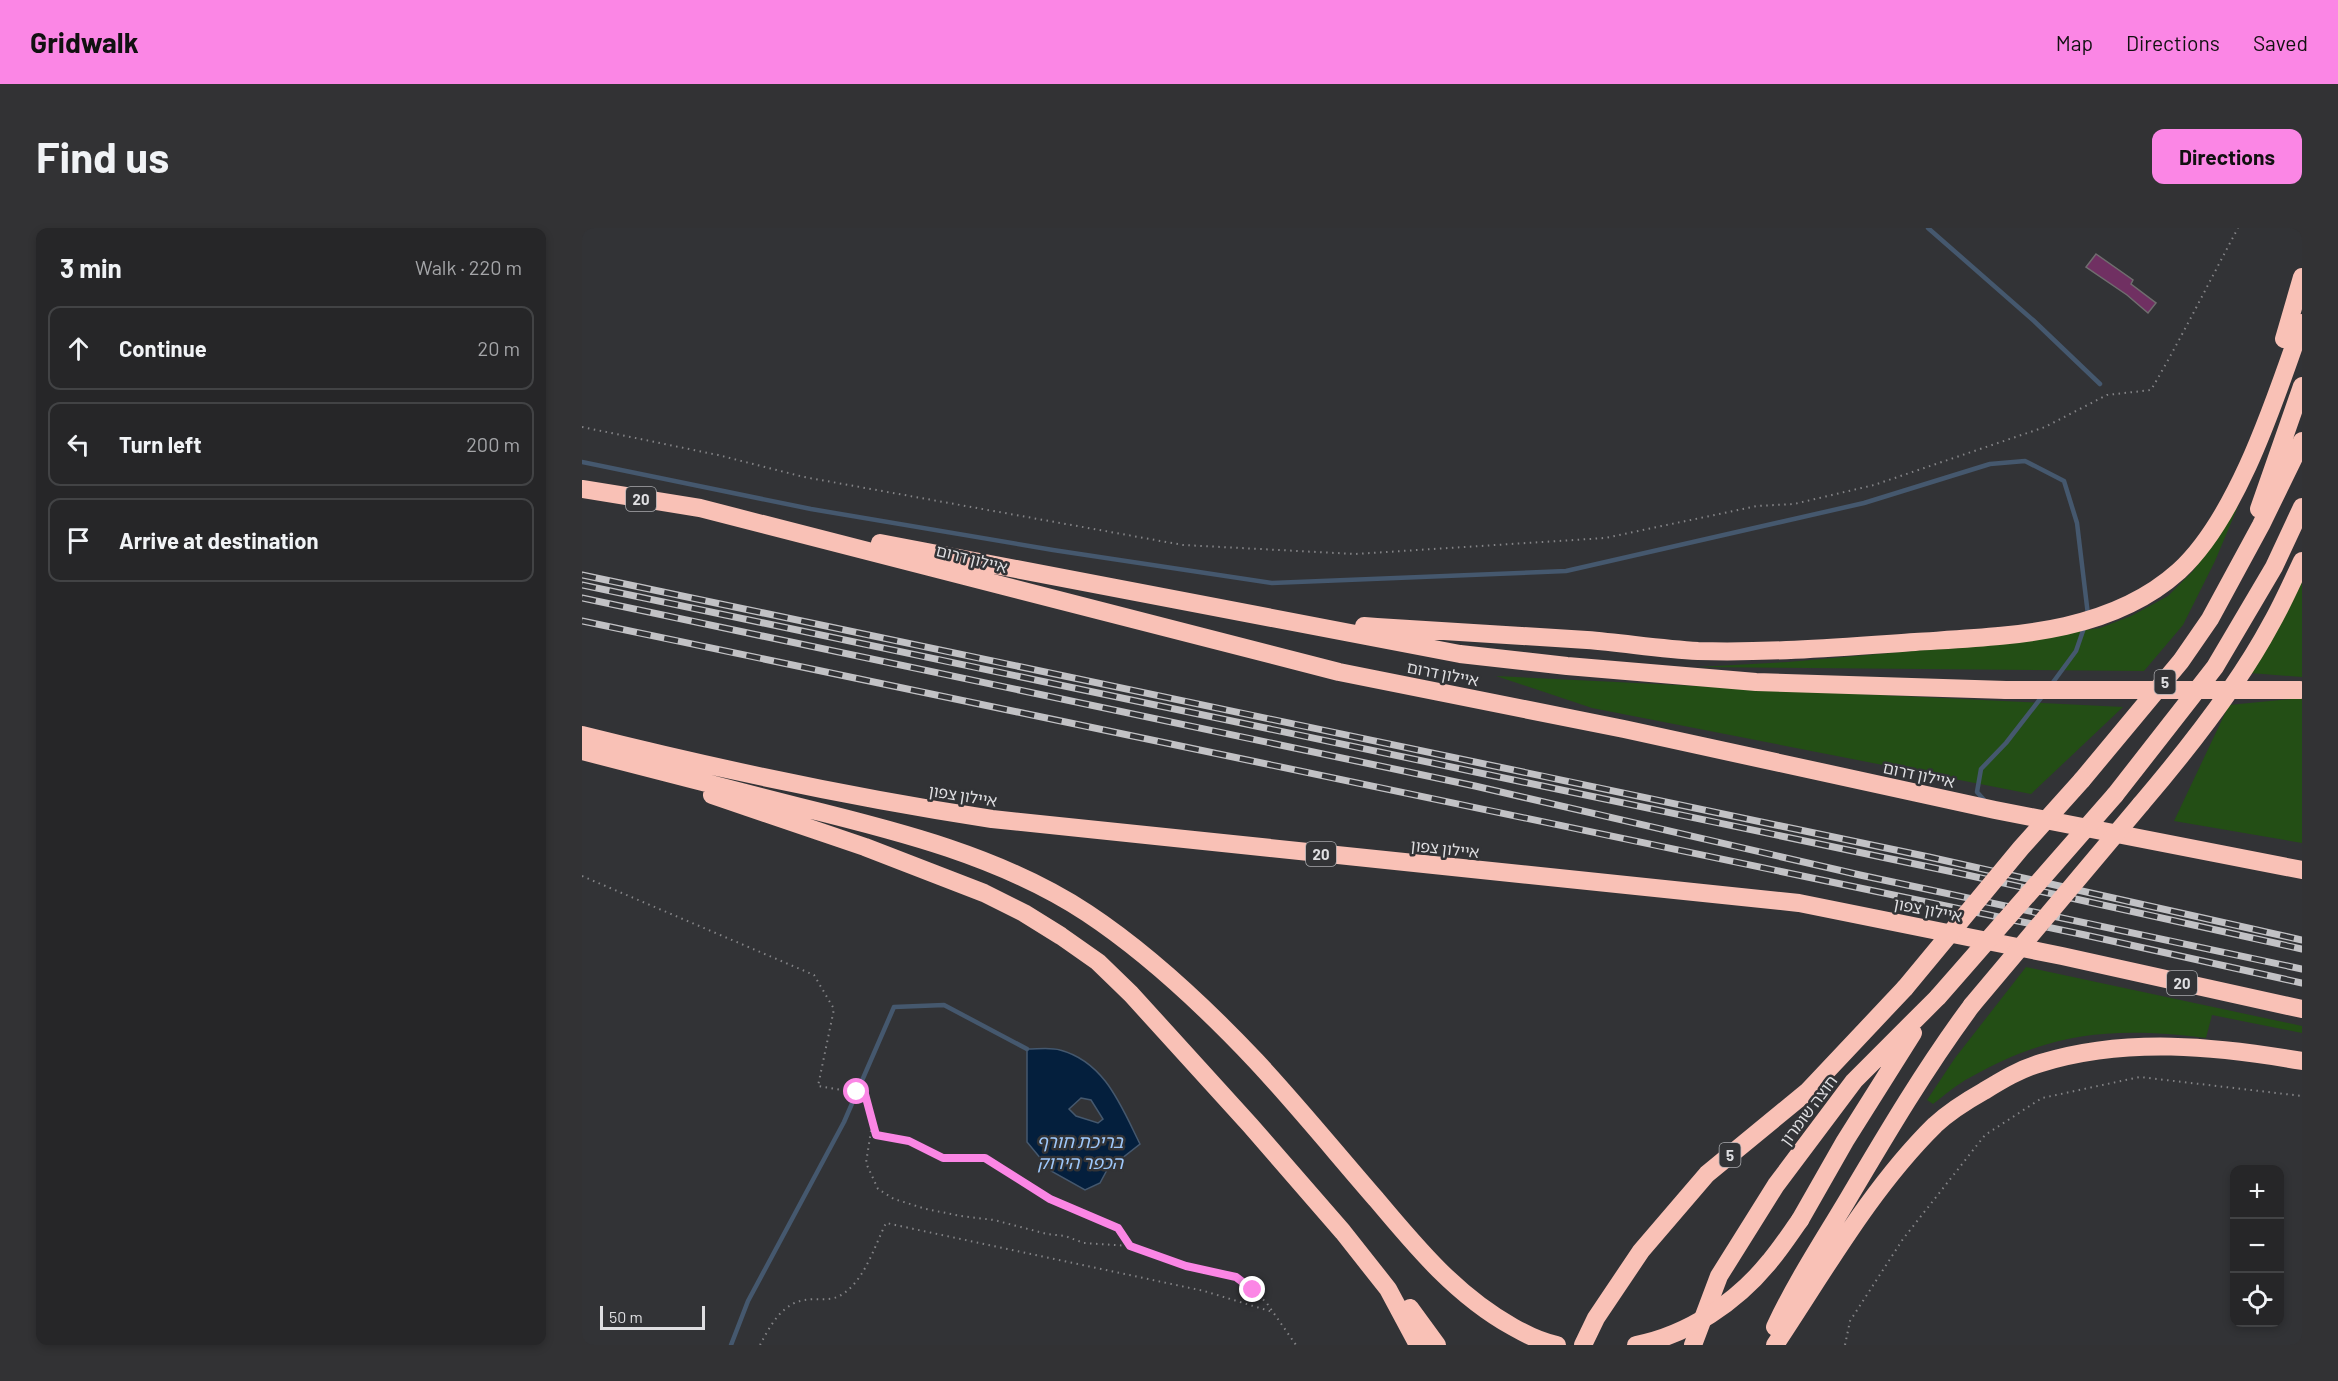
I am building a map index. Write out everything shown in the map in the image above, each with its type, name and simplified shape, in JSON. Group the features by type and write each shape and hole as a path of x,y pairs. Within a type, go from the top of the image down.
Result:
{"highway":[{"path":"2241,479 2302,277"},
{"path":"1285,621 1589,640 1696,651 1763,651 1989,638 2067,626 2111,614 2160,587 2181,569 2214,527 2241,479 2271,409 2302,323"},
{"path":"2235,574 2302,386"},
{"path":"2235,574 2286,477 2302,441"},
{"name":"איילון דרום","path":"582,489 700,508 1339,672 1624,729 1995,810 2302,870"},
{"name":"חוצה שומרון","path":"1693,1345 1719,1276 1776,1185 1854,1081 1935,1000 2115,795 2183,709 2215,667 2247,614 2274,567 2302,507"},
{"path":"700,508 1460,654 1567,666 1755,682 2006,690 2301,690"},
{"path":"1767,1345 1810,1263 1936,1053 1972,1005 2182,754 2247,665 2271,625 2302,561"},
{"name":"5","path":"1583,1345 1596,1318 1641,1251 1707,1174 1808,1091 1905,988 2181,661 2210,619 2235,574"},
{"name":"איילון צפון","path":"582,735 677,758 888,802 992,819 1799,903 2062,956 2302,1010"},
{"path":"582,752 866,847 945,876 1024,913 1098,962 1131,994 1327,1214 1388,1289 1418,1345"},
{"path":"582,752 888,829 987,863 1037,885 1085,912 1129,943 1169,977 1256,1061 1421,1252 1454,1286 1489,1314 1527,1335 1557,1345"},
{"path":"1636,1345 1690,1328 1735,1296 1770,1262 1800,1220 1845,1141 1935,1000"},
{"path":"1775,1345 1898,1166 1937,1123 1973,1097 2013,1074 2040,1063 2091,1051 2128,1046 2248,1052 2302,1061"},
{"path":"1327,1214 1389,1280 1437,1345"}],"path":[{"path":"582,427 718,455 804,477 1183,545 1355,554 1605,538 1757,506 1794,504 1874,485 2045,427 2107,395 2151,390 2177,346 2193,310 2238,228"},
{"path":"582,876 814,975 834,1009 818,1086 865,1094 876,1135 909,1141 943,1158 985,1158 1050,1199 1118,1228 1130,1246"},
{"path":"1845,1345 1851,1322 1903,1239 1985,1135 2042,1098 2140,1077 2302,1096"},
{"path":"873,1118 866,1163 878,1189 894,1199 926,1209 994,1220 1047,1234 1065,1236 1084,1243 1130,1246 1186,1266 1236,1277 1260,1296 1296,1345"},
{"path":"760,1345 779,1315 789,1305 802,1300 837,1297 851,1287 862,1272 886,1223 1204,1291 1273,1312"}],"green space":[{"path":"2239,504 2215,561 2183,625 2144,671 1697,667 1788,662 1990,644 2100,628 2131,616 2168,596 2193,571"},
{"path":"2302,579 2302,677 2250,673"},
{"path":"1496,676 2123,707 2031,794 1592,708"},
{"path":"2302,698 2302,843 2174,821 2229,705"},
{"path":"2026,967 2302,1026 2302,1033 2212,1015 2206,1038 2142,1033 2085,1036 2029,1050 1966,1080 1933,1104 1927,1100 1955,1058"}],"water":[{"name":"בריכת חורף הכפר הירוק","path":"1049,1048 1076,1056 1100,1075 1110,1087 1140,1144 1107,1170 1100,1183 1085,1190 1051,1171 1027,1142 1027,1049","holes":["1081,1098 1091,1100 1103,1119 1098,1123 1076,1116 1069,1109"]}],"building":[{"path":"2096,254 2133,280 2131,284 2156,303 2148,313 2127,295 2086,267"}],"waterway":[{"path":"1928,228 2033,320 2100,384"},
{"path":"582,462 811,509 1053,550 1272,583 1566,571 1864,503 1990,464 2025,461 2064,481 2077,523 2088,615"},
{"path":"2051,685 2076,651 2085,625"},
{"path":"1985,801 1977,792 1981,769 2006,743 2044,694"},
{"path":"731,1345 748,1301 844,1122 894,1007 944,1005 1027,1049"}],"railway":[{"path":"582,575 1929,857 2302,940"},
{"path":"582,585 1958,873 2302,949"},
{"path":"582,598 1475,786 1860,875 2302,969"},
{"path":"582,621 2085,935 2302,983"}],"route":[{"path":"857,1092 865,1094 876,1135 909,1141 943,1158 985,1158 1050,1199 1118,1228 1130,1246 1186,1266 1236,1277 1253,1290"}]}
